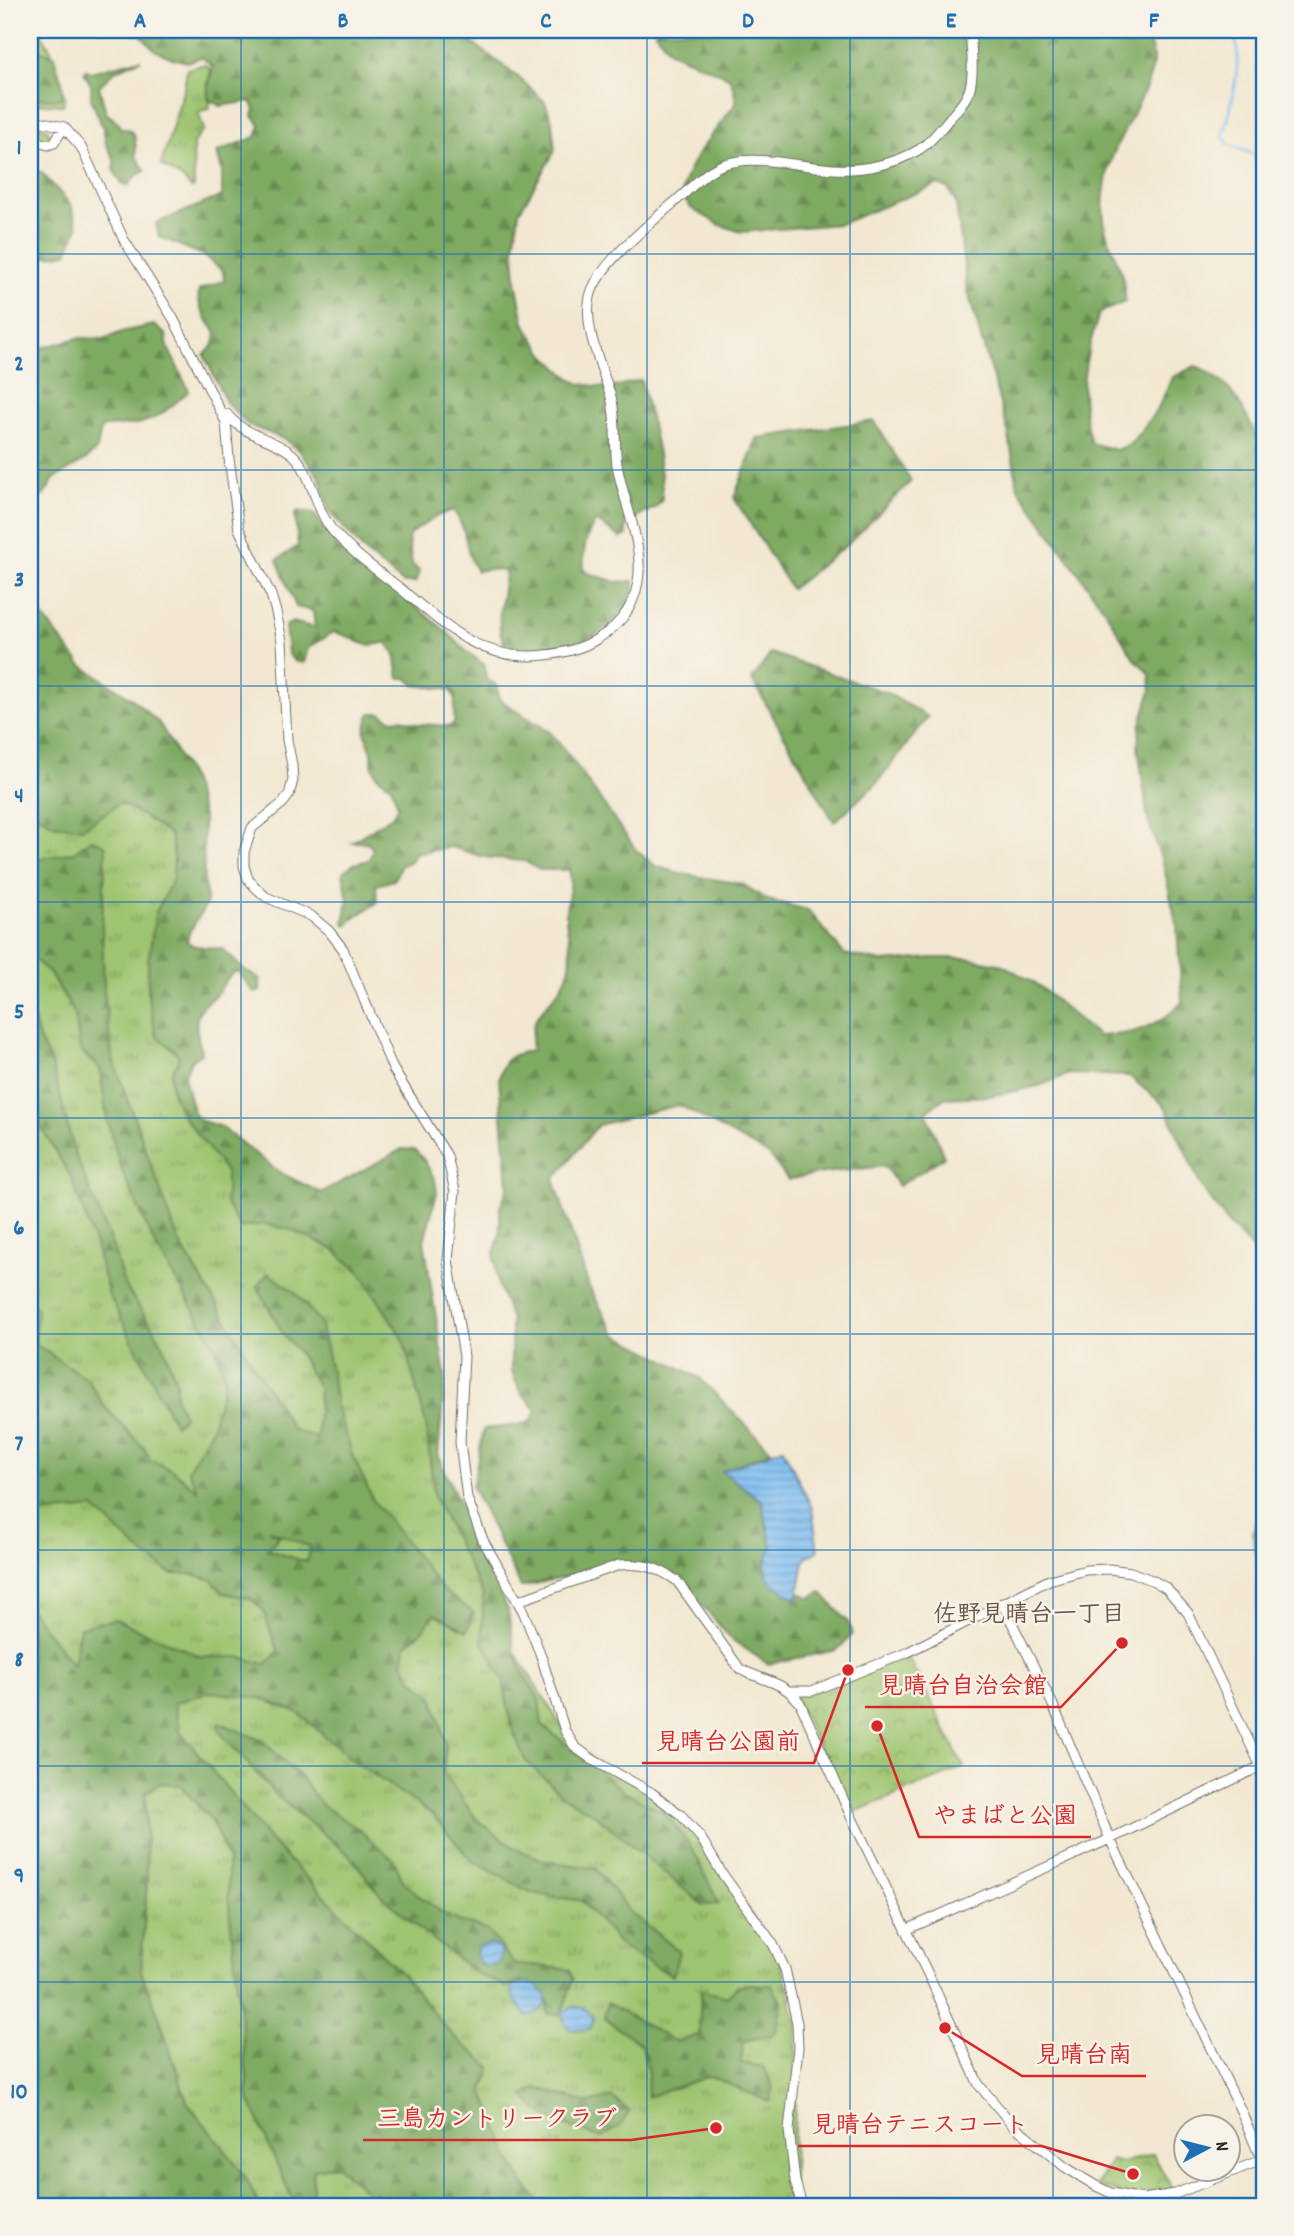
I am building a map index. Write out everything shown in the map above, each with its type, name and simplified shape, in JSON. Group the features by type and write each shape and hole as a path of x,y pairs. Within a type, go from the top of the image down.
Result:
{"street":[{"path":"216,400 234,424 292,454 307,478 321,514 332,530 458,636 482,648 519,656 532,657 581,648 611,630 629,612 638,585 639,567 617,466 612,401 589,316 589,300 599,274 704,175 726,163 755,161 852,169 890,162 921,148 934,138 964,102 969,91 972,77 970,30"},
{"path":"30,119 64,127 81,148 124,240 173,318 226,422 239,529 271,595 282,641 287,740 293,780 289,795 252,828 244,852 248,879 267,897 311,916 329,931 343,949 393,1069 447,1156 455,1191 448,1260 464,1356 460,1442 463,1474 474,1518 518,1601 540,1653 565,1731 575,1747 652,1793 681,1815 701,1838 721,1872 773,1944 786,1969 797,2023 798,2048 789,2130 795,2181 802,2206"},
{"path":"30,141 48,145 54,143 64,127"},
{"path":"518,1601 619,1565 649,1566 663,1571 677,1581 740,1669 781,1684 792,1691 979,2085 1012,2123 1065,2167 1111,2193 1143,2199 1163,2198 1263,2162 1110,1839 1052,1703 1002,1604"},
{"path":"792,1691 811,1691 906,1653 1049,1580 1086,1570 1131,1572 1154,1580 1166,1588 1188,1612 1263,1769 906,1930"}],"green space":[{"path":"30,30 39,30 51,50 65,98 63,105 30,103"},
{"path":"98,30 456,30 519,78 545,102 552,121 555,151 519,212 514,248 516,281 524,323 544,354 580,384 610,388 641,380 662,485 662,500 655,508 625,522 627,535 621,538 596,521 587,539 584,552 585,572 616,582 634,581 632,596 612,623 579,643 544,653 530,653 504,644 500,617 505,571 477,571 462,526 453,510 437,516 410,534 408,539 412,564 420,572 416,582 403,583 367,554 329,511 320,478 299,451 284,439 248,425 226,402 204,355 214,345 216,333 203,313 198,296 199,290 224,281 223,271 203,255 159,237 156,223 222,196 222,171 217,152 256,137 260,125 253,116 255,109 251,101 221,106 209,100 213,67 202,57 187,62 156,51 140,34"},
{"path":"656,30 1044,30 1072,43 1110,33 1137,30 1150,45 1153,63 1145,91 1115,149 1105,188 1105,226 1122,276 1125,302 1099,313 1089,347 1083,392 1086,425 1091,443 1116,450 1130,444 1158,408 1173,377 1195,366 1220,380 1230,390 1246,414 1264,453 1264,1258 1227,1222 1201,1186 1165,1106 1129,1076 1069,1074 1039,1086 991,1096 944,1098 926,1112 944,1157 898,1186 885,1166 788,1180 769,1155 679,1105 598,1125 554,1179 589,1287 615,1334 700,1378 771,1451 723,1471 762,1501 772,1547 795,1599 800,1592 810,1598 821,1592 848,1622 852,1635 837,1650 768,1664 731,1639 702,1605 663,1571 619,1565 521,1587 472,1487 484,1429 520,1425 531,1421 537,1410 521,1393 511,1370 511,1319 498,1284 494,1256 500,1232 500,1208 508,1186 499,1079 509,1058 531,1051 534,1022 563,984 569,970 571,950 566,911 570,887 569,870 540,870 524,861 484,857 451,847 416,853 411,861 401,865 394,880 376,885 377,903 352,919 347,926 344,923 348,900 343,872 354,864 369,860 373,849 367,842 352,842 392,816 398,806 391,786 377,776 372,765 372,753 365,732 370,713 381,713 392,720 450,726 454,723 455,697 450,690 415,685 407,678 399,678 395,654 386,642 364,644 334,632 308,648 304,663 294,661 288,653 285,626 293,622 315,628 313,611 296,607 277,560 298,546 295,515 298,511 313,513 340,550 384,581 485,665 486,679 496,685 500,700 551,733 636,850 655,866 682,874 742,884 768,900 808,910 844,954 883,962 967,958 1003,965 1038,985 1098,1036 1133,1032 1154,1024 1182,1002 1177,927 1164,867 1148,820 1138,747 1140,726 1151,690 1150,674 1133,657 1106,612 1018,488 1008,431 967,289 956,203 949,189 938,184 840,224 741,232 720,225 691,208 682,195 684,182 695,158 736,103 734,89 729,77 670,52"},
{"path":"42,51 55,56 63,87 61,99 30,98 33,55"},
{"path":"141,59 115,71 99,86 106,113 119,123 121,128 130,130 135,137 136,157 146,171 136,176 129,185 123,185 114,171 114,159 106,144 103,128 91,99 91,85 84,73 86,70 91,72"},
{"path":"205,64 211,70 207,91 210,103 209,109 200,111 199,115 204,130 193,143 194,187 191,188 182,178 161,165 187,69"},
{"path":"30,126 47,128 50,136 44,140 30,137"},
{"path":"30,168 42,173 71,205 78,227 67,253 30,259"},
{"path":"154,325 166,335 168,348 189,391 151,420 101,428 97,449 87,459 54,479 44,495 30,503 30,349 78,338 103,339"},
{"path":"874,421 911,481 849,543 791,589 734,498 757,438"},
{"path":"30,591 37,609 81,665 131,698 159,723 190,776 203,816 207,899 187,942 195,946 223,949 243,969 260,979 260,991 254,993 238,971 235,972 199,1012 196,1023 201,1054 191,1060 184,1077 193,1111 199,1120 221,1127 279,1172 321,1193 402,1149 415,1150 424,1160 435,1180 437,1193 424,1241 445,1375 438,1456 508,1610 514,1650 523,1673 539,1699 542,1725 626,1793 664,1812 692,1848 719,1904 703,1905 594,1814 564,1797 525,1760 511,1726 503,1679 482,1641 483,1595 434,1497 426,1424 403,1339 361,1273 333,1249 292,1230 264,1224 240,1228 226,1204 226,1172 180,1112 171,1087 171,1073 179,1060 178,1054 156,1035 148,996 148,962 156,912 173,879 174,857 170,835 120,803 83,828 53,824 30,810"},
{"path":"771,653 887,693 928,717 876,784 834,822 752,680"},
{"path":"30,797 148,800 180,849 183,1063 177,1086 202,1126 395,1302 431,1398 442,1482 497,1623 567,1735 593,1760 652,1793 697,1833 779,1956 797,2023 792,2206 259,2206 246,2177 187,2102 141,1971 147,1879 145,1793 160,1783 30,1609"},
{"path":"91,839 106,846 102,926 104,990 112,1056 179,1242 293,1430 317,1438 319,1389 299,1353 283,1334 257,1286 268,1273 295,1292 320,1322 336,1406 352,1454 373,1500 444,1591 474,1613 467,1631 435,1614 405,1646 403,1662 412,1679 433,1697 446,1743 443,1772 477,1820 515,1848 545,1861 595,1868 632,1914 679,1951 673,1976 623,1948 582,1901 532,1893 471,1860 433,1815 355,1762 297,1712 260,1698 211,1692 174,1703 179,1730 271,1842 402,1974 453,2036 491,2067 483,2092 515,2169 534,2196 546,2206 516,2206 510,2203 508,2206 379,2206 376,2200 336,2165 314,2169 312,2198 315,2206 295,2206 249,2099 228,1895 228,1860 212,1821 180,1785 160,1783 145,1793 147,1879 141,1971 187,2102 246,2177 259,2206 30,2206 30,1609 73,1665 80,1627 115,1619 202,1657 239,1657 266,1664 278,1651 263,1610 250,1598 223,1593 212,1580 192,1574 172,1574 141,1552 94,1508 30,1515 30,1303 37,1309 35,1344 87,1379 104,1406 144,1448 151,1461 173,1470 198,1491 188,1470 211,1430 225,1379 215,1346 154,1243 122,1171 107,1120 100,1068 80,1050 75,1014 50,974 30,955 30,861 74,852","holes":["269,1530 311,1547 307,1562 267,1550 279,1536"]},
{"path":"30,1004 39,1039 52,1065 75,1154 112,1245 124,1284 163,1344 176,1382 176,1399 184,1416 175,1425 108,1293 72,1179 30,1109"},
{"path":"1264,1503 1264,1567 1260,1565 1256,1555 1253,1534"},
{"path":"906,1653 964,1767 850,1814 792,1691 812,1691"},
{"path":"220,1723 263,1741 303,1780 321,1804 361,1831 394,1860 404,1883 415,1893 450,1918 487,1930 515,1965 570,1970 573,1979 562,2014 549,2014 548,2002 521,1981 506,1987 477,1974 415,1925 382,1896 349,1855 278,1797 224,1737 217,1727"},
{"path":"749,1984 772,1985 782,2004 775,2034 744,2041 740,2063 764,2067 773,2088 770,2102 710,2076 647,2097 648,2074 642,2045 604,2018 607,2003 676,2042 699,2035 701,1990 727,1997 737,1987"},
{"path":"537,2088 588,2103 612,2097 630,2112 618,2127 602,2138 559,2123 540,2112 524,2096"},
{"path":"1153,2154 1175,2194 1143,2199 1096,2186 1111,2160 1122,2163"},
{"path":"940,2193 976,2206 880,2206 881,2204"}],"water":[{"path":"783,1448 812,1508 818,1551 806,1557 796,1599 769,1581 765,1565 772,1547 762,1501 722,1471"},
{"path":"491,1944 502,1951 499,1959 491,1965 479,1963 477,1947"},
{"path":"525,1983 538,1986 546,1995 541,2010 527,2016 513,1997 512,1986"},
{"path":"573,2007 583,2007 594,2017 590,2029 571,2030 565,2024 562,2014"}],"waterway":[{"path":"1234,30 1237,72 1223,136 1228,144 1255,155 1264,174"}],"place":[{"name":"見晴台自治会館","path":"1122,1643"},
{"name":"見晴台公園前","path":"848,1670"},
{"name":"やまばと公園","path":"877,1726"},
{"name":"見晴台南","path":"945,2028"},
{"name":"三島カントリークラブ","path":"716,2128"},
{"name":"見晴台テニスコート","path":"1133,2174"}],"district":[{"name":"佐野見晴台一丁目","path":"1029,1613"}]}
